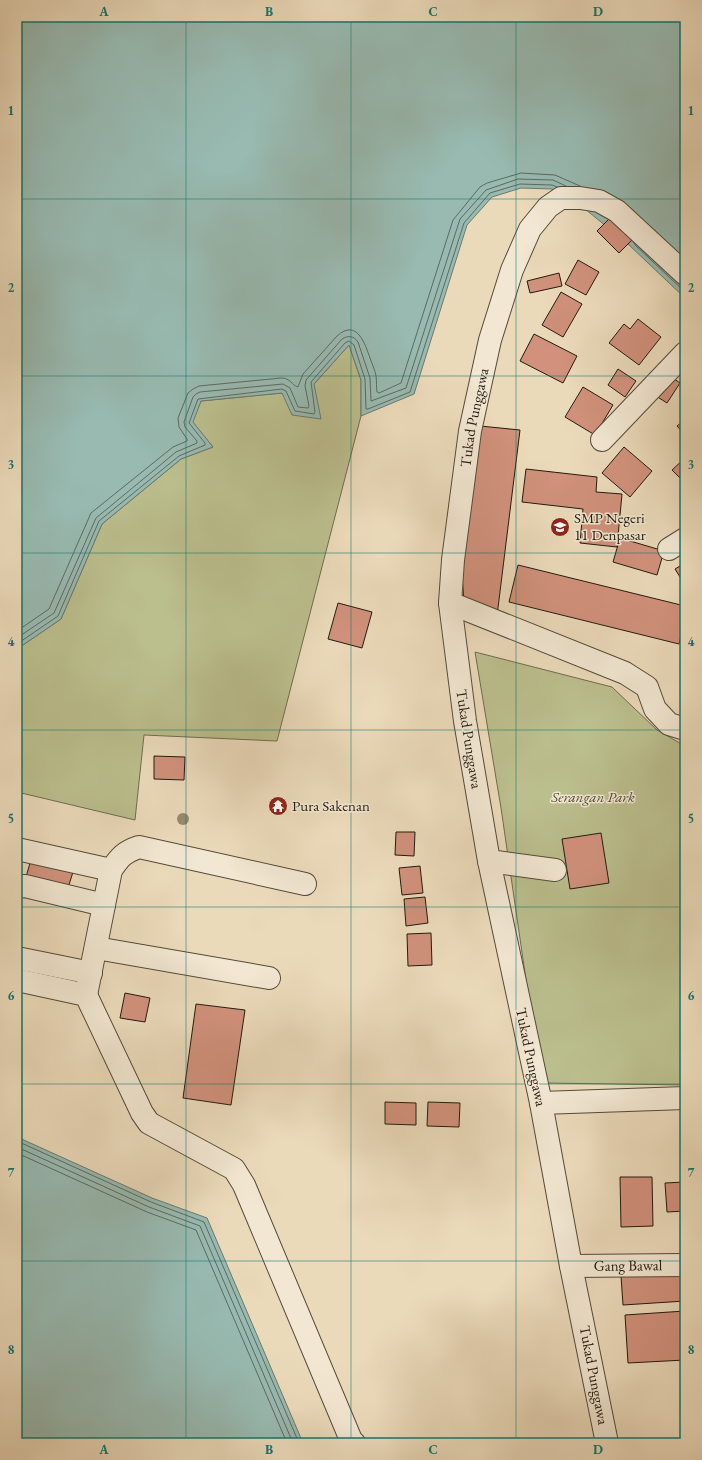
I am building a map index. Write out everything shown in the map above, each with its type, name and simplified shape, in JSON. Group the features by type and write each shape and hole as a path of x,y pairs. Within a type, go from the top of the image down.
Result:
{"street":[{"name":"Tukad Punggawa","path":"607,1443 571,1266 541,1103 489,861 465,721 450,603 453,560 472,424 490,340 512,270 530,229 548,207 561,198 580,198 599,201 616,211 685,274"},
{"path":"602,440 685,353"},
{"path":"450,603 625,673 647,687 655,709 669,724 685,729"},
{"path":"305,884 139,847 127,851 111,870 86,996 142,1113 149,1123 234,1169 244,1185 351,1440 354,1443"},
{"path":"17,849 111,870"},
{"path":"489,861 555,870"},
{"path":"17,888 25,886 104,905"},
{"path":"96,948 269,978"},
{"path":"17,958 91,973"},
{"path":"17,980 86,996"},
{"path":"541,1103 685,1098"},
{"name":"Gang Bawal","path":"571,1266 685,1265"}],"green space":[{"path":"349,345 361,380 361,416 277,741 144,735 135,820 17,792 17,649 61,619 102,524 181,459 213,447 192,422 201,401 282,393 314,384"},
{"name":"Serangan Park","path":"475,652 612,687 657,730 685,746 685,1085 541,1083 501,808"}],"water":[{"path":"17,17 685,17 685,298 628,244 574,200 552,189 521,188 492,197 467,225 414,394 361,416 361,380 349,345 314,384 321,419 292,415 282,393 201,401 193,422 213,447 181,459 102,524 61,619 17,649"},
{"path":"17,1137 152,1198 207,1218 303,1443 17,1443"}],"building":[{"path":"613,215 636,236 619,253 597,231"},
{"path":"578,260 599,272 586,295 565,284"},
{"path":"559,273 562,286 530,293 527,281"},
{"path":"561,292 582,304 563,337 542,325"},
{"path":"638,319 661,337 639,365 609,343 624,324 630,329"},
{"path":"534,334 577,356 563,383 520,361"},
{"path":"618,369 636,381 625,397 608,385"},
{"path":"670,376 680,383 667,403 656,396"},
{"path":"583,387 613,405 595,435 565,417"},
{"path":"685,420 685,435 677,426"},
{"path":"480,426 520,430 497,616 464,602 462,575"},
{"path":"624,447 652,471 630,497 602,473"},
{"path":"685,458 685,483 672,470"},
{"path":"526,469 597,477 596,492 622,494 617,547 580,543 583,509 522,502"},
{"path":"620,538 664,551 657,575 613,562"},
{"path":"685,563 685,585 675,569"},
{"path":"518,565 685,606 685,621 679,644 509,602"},
{"path":"338,603 372,612 362,648 328,639"},
{"path":"154,756 185,757 184,780 154,779"},
{"path":"396,832 415,832 414,856 395,855"},
{"path":"601,833 609,883 570,889 562,839"},
{"path":"31,860 73,872 67,891 25,880"},
{"path":"420,866 423,893 402,895 399,868"},
{"path":"425,897 428,923 406,926 404,899"},
{"path":"431,933 432,965 408,966 407,934"},
{"path":"125,993 150,998 145,1022 120,1018"},
{"path":"196,1004 245,1010 231,1105 183,1098"},
{"path":"385,1102 416,1103 416,1125 385,1124"},
{"path":"428,1102 460,1103 459,1127 427,1126"},
{"path":"620,1177 652,1177 653,1226 621,1227"},
{"path":"685,1182 685,1211 667,1212 665,1183"},
{"path":"685,1272 685,1301 623,1305 621,1276"},
{"path":"685,1311 685,1360 628,1363 625,1315"}],"place":[{"name":"SMP Negeri 11 Denpasar","path":"560,527"},
{"name":"Pura Sakenan","path":"278,806"}]}
